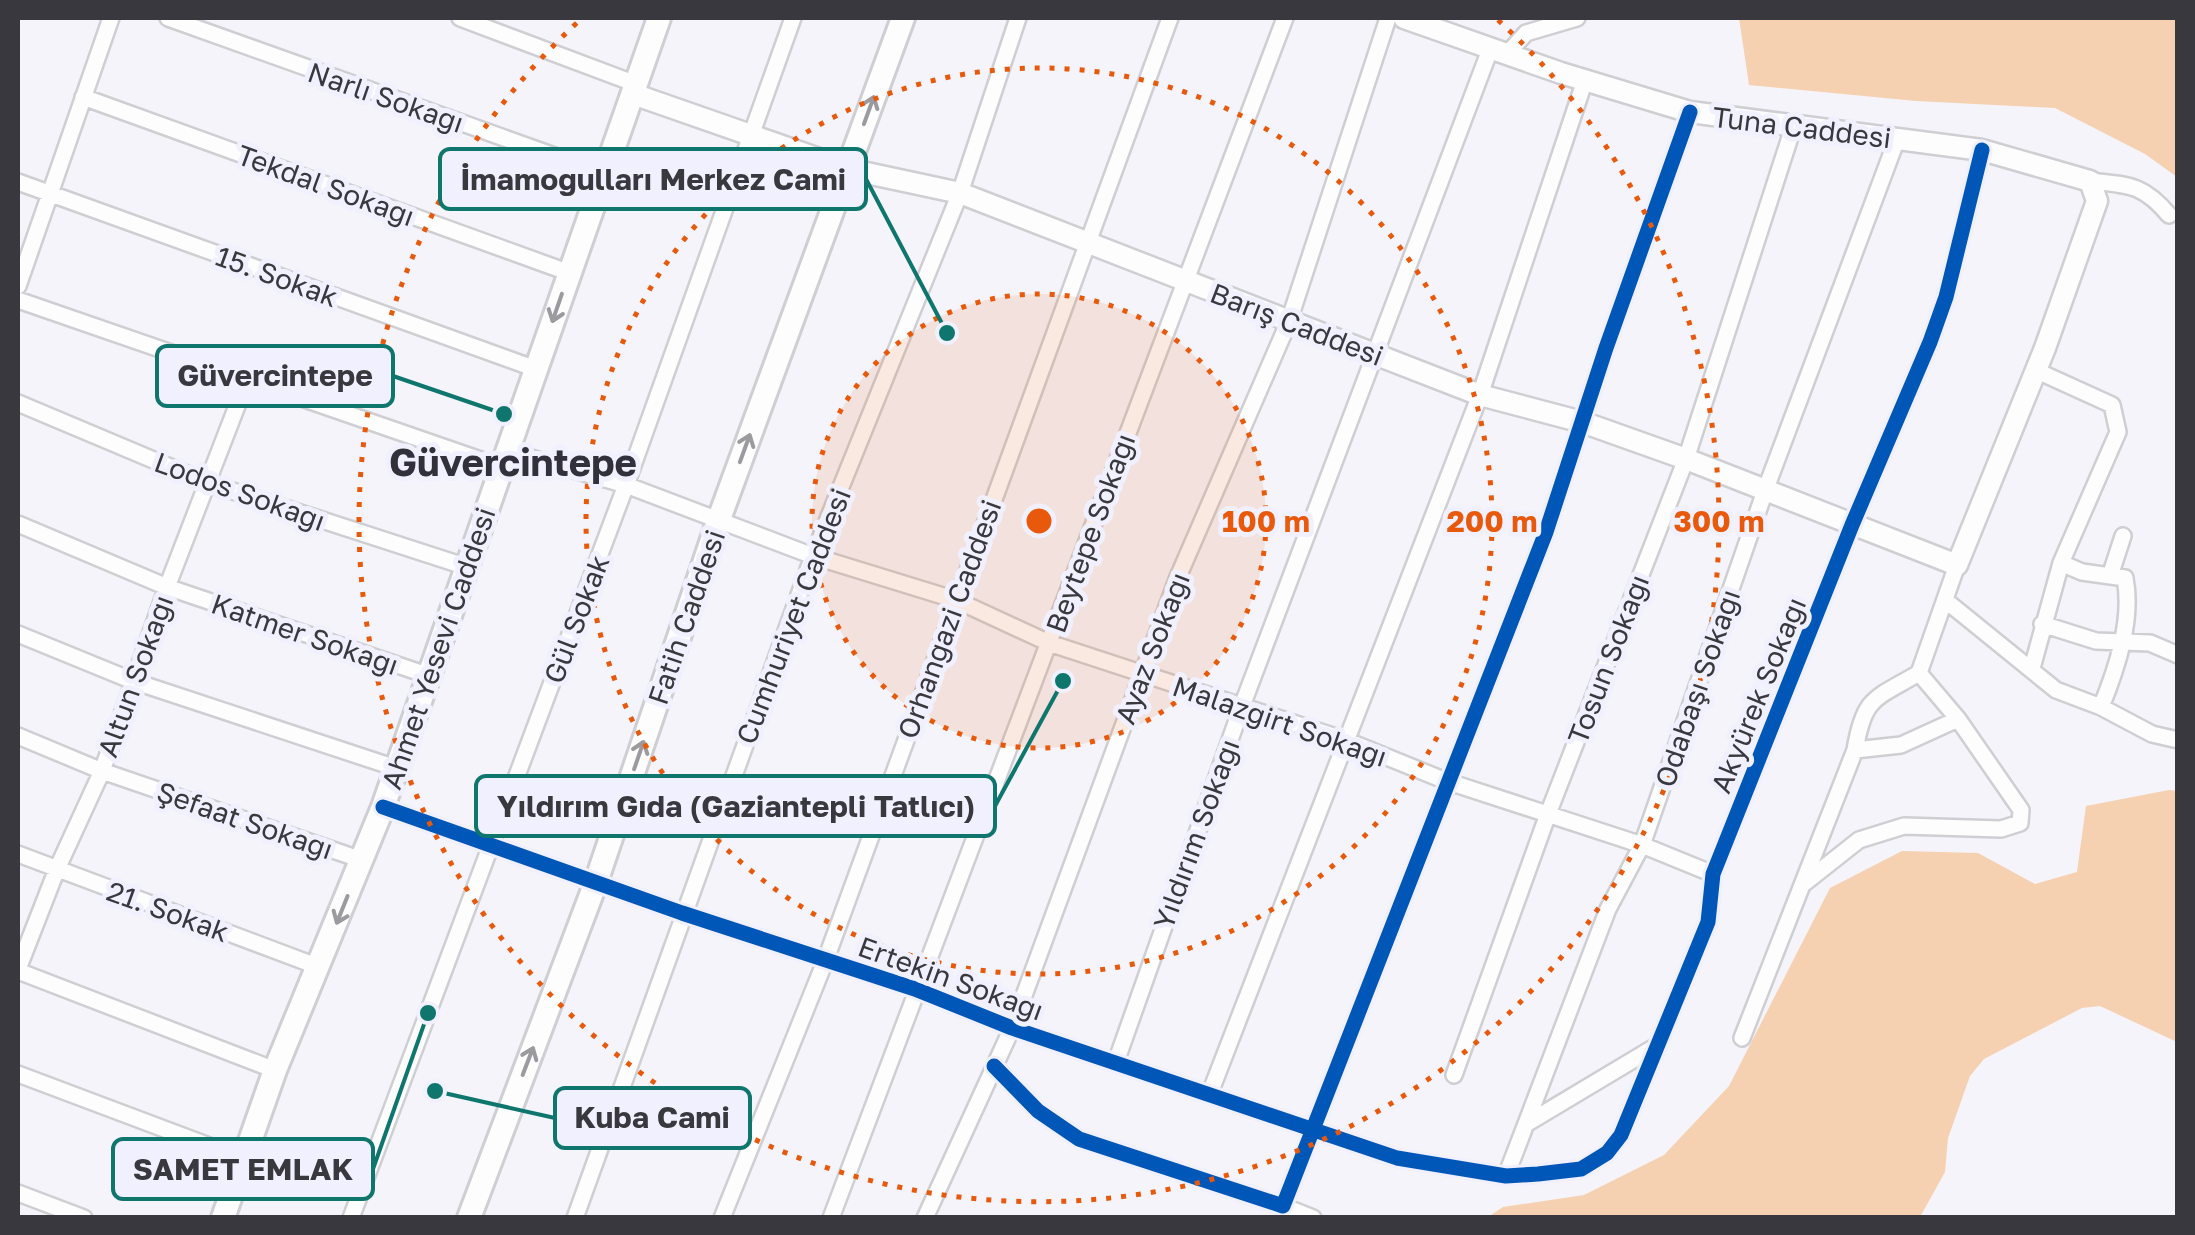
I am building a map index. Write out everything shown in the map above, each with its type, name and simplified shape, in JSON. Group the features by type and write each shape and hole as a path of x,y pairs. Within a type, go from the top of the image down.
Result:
{"main road":[{"name":"Ahmet Yesevi Caddesi","path":"224,1218 275,1070 383,807 659,18"},
{"name":"Fatih Caddesi","path":"469,1218 596,882 719,520 902,18"}],"street":[{"path":"18,286 110,18"},
{"name":"Narlı Sokağı","path":"168,18 605,174"},
{"path":"460,18 634,89"},
{"name":"Gül Sokak","path":"352,1218 626,486 793,18"},
{"name":"Cumhuriyet Caddesi","path":"575,1218 813,556 960,192 1018,18"},
{"name":"Orhangazi Caddesi","path":"722,1218 826,959 1170,18"},
{"name":"Beytepe Sokağı","path":"831,1218 1285,18"},
{"name":"Ayaz Sokağı","path":"926,1218 1012,1028 1178,577 1290,321 1388,18"},
{"name":"Tuna Caddesi","path":"1404,18 1690,112 1982,150 2090,181"},
{"path":"1500,50 1526,34 1577,18"},
{"name":"Yıldırım Sokağı","path":"1116,1062 1242,706 1375,354 1500,50"},
{"path":"1210,1093 1480,394 1585,80"},
{"name":"Barış Caddesi","path":"634,89 848,170 960,192 1480,394 1582,422 1686,458 1958,565"},
{"name":"Tekdal Sokağı","path":"83,97 570,274"},
{"path":"1282,1206 1546,532 1690,112"},
{"name":"Tosun Sokağı","path":"1454,1074 1548,814 1686,458 1793,128"},
{"name":"Odabaşı Sokağı","path":"1506,1176 1608,909 1642,846 1765,492 1896,139"},
{"name":"Akyürek Sokağı","path":"1506,1176 1582,1169 1607,1153 1622,1135 1708,922 1713,874 1946,297 1982,150"},
{"path":"1742,1038 1854,750 1860,718 1872,701 1919,673 2097,201 2090,181 2126,185 2152,194 2169,215"},
{"name":"15. Sokak","path":"18,182 536,369"},
{"name":"Malazgirt Sokağı","path":"18,300 246,380 504,459 626,486 813,556 956,600 1049,643 1345,740 1446,781 1642,846 1713,874"},
{"path":"2035,370 2112,404 2118,432 2060,563 2042,624 2033,674 2056,690 2101,707 2152,734 2178,740"},
{"name":"Altun Sokağı","path":"18,970 57,869 102,772 166,587 246,380"},
{"name":"Lodos Sokağı","path":"18,403 208,483 466,567"},
{"name":"Katmer Sokağı","path":"18,524 166,587 427,675"},
{"path":"2110,576 2123,536"},
{"path":"2060,563 2082,572 2124,578 2129,600 2118,666 2101,707"},
{"path":"1945,600 2032,668"},
{"path":"2042,624 2096,642 2150,643 2178,655"},
{"path":"18,634 133,681 396,768"},
{"path":"1802,884 1859,840 1904,826 2000,829 2020,823 2021,810 1958,719 1919,673"},
{"path":"1854,750 1901,746 1958,719"},
{"name":"Şefaat Sokağı","path":"18,736 102,772 362,860"},
{"name":"Ertekin Sokağı","path":"383,807 682,914 826,959 1012,1028 1397,1158 1506,1176"},
{"name":"21. Sokak","path":"18,854 319,967"},
{"path":"18,970 275,1070"},
{"path":"1526,1124 1658,1046"},
{"path":"994,1066 1038,1110 1079,1139 1312,1218"},
{"path":"18,1074 244,1159"},
{"path":"18,1193 84,1218"}],"shaded area":[{"path":"1739,18 2177,18 2177,177 2145,154 2055,108 1916,101 1749,85"},
{"path":"2178,791 2177,1042 2100,1006 2082,1008 1984,1059 1970,1076 1948,1138 1945,1172 1920,1217 1488,1217 1503,1207 1584,1195 1664,1155 1729,1086 1830,888 1902,851 1978,853 2035,884 2077,872 2086,806"}],"cycle path":[{"path":"994,1066 1038,1111 1079,1139 1283,1206 1546,532 1690,112"},
{"path":"383,807 682,913 915,989 1012,1028 1397,1158 1506,1176 1581,1169 1607,1153 1621,1135 1708,922 1713,874 1946,297 1982,150"}],"place":[{"name":"İmamoğulları Merkez Cami","path":"947,333"},
{"name":"Güvercintepe","path":"504,414"},
{"name":"Yıldırım Gıda (Gaziantepli Tatlıcı)","path":"1063,681"},
{"name":"SAMET EMLAK","path":"428,1013"},
{"name":"Kuba Cami","path":"435,1091"}],"district":[{"name":"Güvercintepe","path":"513,461"}]}
